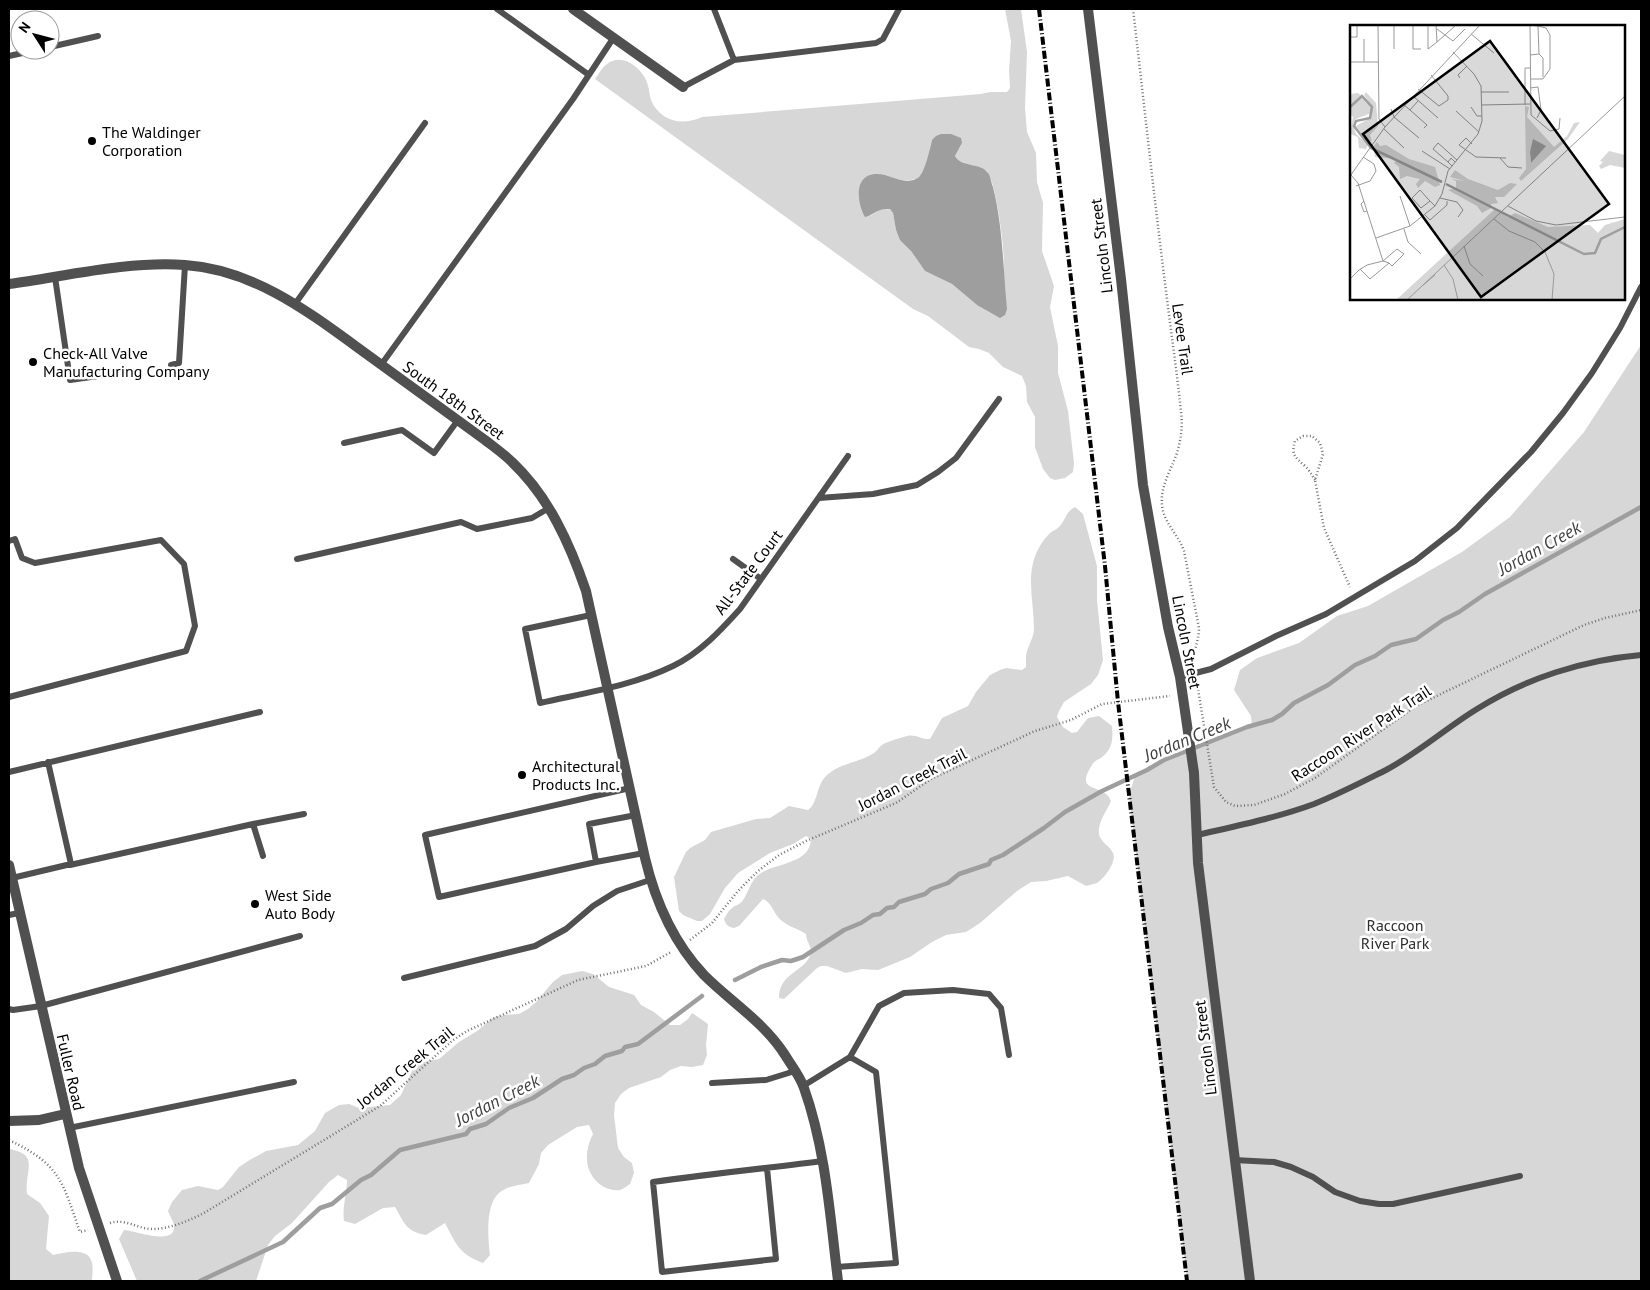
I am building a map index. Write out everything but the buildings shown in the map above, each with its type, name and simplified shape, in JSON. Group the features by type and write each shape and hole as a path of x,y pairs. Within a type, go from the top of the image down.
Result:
{"street":[{"path":"573,9 683,87"},
{"name":"Lincoln Street","path":"1088,9 1121,279 1143,485 1168,627 1180,677 1194,773 1199,873 1250,1281"},
{"name":"South 18th Street","path":"9,284 142,265 185,265 214,269 253,281 295,304 458,420 513,463 549,508 562,528 586,591 650,880 667,920 692,960 704,975 750,1014 768,1033 784,1054 803,1086 824,1162 838,1281"},
{"name":"Fuller Road","path":"9,865 12,878 14,914 41,1006 78,1168 116,1279"},
{"path":"9,1121 39,1120 65,1114"}],"lane":[{"path":"496,9 589,75"},
{"path":"714,9 734,60"},
{"path":"683,87 734,60 876,43 883,40 898,9"},
{"path":"60,45 98,36"},
{"path":"381,365 589,75 614,37"},
{"path":"295,304 425,123"},
{"path":"171,364 179,363 185,265"},
{"path":"55,277 70,380 98,376"},
{"path":"1180,677 1196,674 1218,665 1326,614 1415,561 1457,528 1531,452 1564,413 1620,328 1641,287"},
{"path":"819,498 873,494 917,485 956,458 999,399"},
{"path":"344,444 402,430 434,453 458,420"},
{"name":"All-State Court","path":"591,615 525,629 540,703 647,677 674,665 699,649 720,631 740,608 848,456"},
{"path":"298,560 460,522 477,529 532,518 549,508"},
{"path":"9,541 15,539 22,558 35,563 161,540 184,564 194,626 186,651 9,697"},
{"path":"733,559 761,579"},
{"path":"1197,835 1275,816 1352,788 1389,768 1478,708 1511,690 1584,664 1641,655"},
{"path":"9,772 260,712"},
{"path":"48,762 70,865"},
{"path":"630,788 426,835 438,897 644,853"},
{"path":"12,878 304,814"},
{"path":"596,862 589,824 636,815"},
{"path":"254,824 263,856"},
{"path":"404,978 535,946 566,929 593,906 617,891 650,880"},
{"path":"9,1009 41,1006 300,936"},
{"path":"803,1086 850,1057 879,1006 904,993 953,990 989,994 1001,1008 1009,1055"},
{"path":"836,1267 896,1263 876,1072 850,1057"},
{"path":"712,1083 766,1080 795,1071"},
{"path":"69,1128 294,1082"},
{"path":"1234,1160 1274,1162 1291,1167 1313,1177 1335,1192 1360,1201 1380,1204 1393,1204 1520,1176"},
{"path":"767,1168 776,1259 662,1272 652,1182 767,1168 824,1162"}],"path":[{"name":"Levee Trail","path":"1133,9 1182,414 1180,441 1162,491 1162,509 1166,520 1184,551 1199,628 1199,638 1193,654 1194,662"},
{"path":"1315,480 1323,454 1320,443 1312,436 1303,436 1295,441 1293,449 1296,458 1306,467 1315,480 1324,528 1354,598"},
{"name":"Raccoon River Park Trail","path":"1199,690 1214,787 1226,802 1235,806 1254,805 1285,794 1315,778 1416,706 1584,625 1641,610"},
{"name":"Jordan Creek Trail","path":"690,940 712,922 758,871 779,855 806,841 896,803 931,779 1035,731 1071,720 1087,710 1102,704 1174,695"},
{"name":"Jordan Creek Trail","path":"106,1224 115,1221 142,1228 160,1228 188,1221 380,1106 447,1045 467,1031 578,980 646,966 673,951"},
{"path":"9,1140 39,1156 58,1174 65,1188 80,1232 90,1230"}],"green space":[{"path":"1005,9 1021,9 1027,52 1025,108 1027,132 1036,153 1037,182 1043,203 1042,251 1054,286 1050,307 1058,346 1058,373 1068,411 1074,463 1073,472 1065,478 1055,480 1050,478 1043,469 1035,447 1035,417 1027,402 1026,386 1022,376 1003,367 989,353 969,347 928,316 913,309 595,79 604,67 612,61 623,60 629,62 642,73 648,86 651,100 660,113 673,120 680,121 695,120 702,117 1007,92 1010,88 1011,41","holes":["932,140 962,143 955,156 958,160 985,170 991,180 1002,238 1003,271 977,305 952,284 925,271 900,239 896,230 893,213 890,209 879,210 870,216 877,174 901,180 919,178 927,162"]},
{"name":"Raccoon River Park","path":"1641,345 1641,1281 1187,1281 1129,795 1135,776 1164,760 1252,726 1251,716 1234,690 1240,670 1257,658 1299,643 1337,616 1368,606 1462,552 1510,517 1584,432"},
{"path":"1075,507 1083,514 1097,566 1097,600 1103,660 1098,675 1091,684 1064,702 1057,717 1063,727 1072,733 1077,732 1088,718 1099,716 1112,726 1110,747 1105,755 1093,764 1087,774 1086,781 1088,785 1107,795 1111,801 1101,821 1099,830 1101,839 1110,848 1114,856 1110,869 1097,883 1086,886 1068,876 1031,882 966,932 946,935 910,957 878,970 862,969 846,973 827,966 821,966 784,999 779,998 783,983 804,964 811,953 806,934 781,920 770,904 763,899 739,926 730,927 724,919 730,910 742,902 757,876 764,871 797,859 809,848 811,839 806,836 793,844 770,853 738,873 725,888 710,914 702,921 697,921 683,915 679,911 674,877 686,852 705,840 711,832 756,819 770,818 789,806 808,810 814,803 822,781 830,772 868,756 887,742 907,736 930,739 942,718 968,706 976,692 990,675 1006,668 1022,670 1026,667 1026,655 1034,630 1031,580 1035,557 1040,545 1049,534 1059,527 1069,511"},
{"path":"582,971 593,974 609,987 634,995 641,1005 654,1012 670,1025 680,1025 692,1013 708,1024 707,1055 703,1065 681,1066 670,1070 661,1077 629,1088 621,1094 615,1103 614,1115 618,1148 624,1157 632,1163 634,1173 630,1184 621,1190 612,1190 597,1182 592,1176 587,1163 588,1149 593,1134 589,1125 577,1127 548,1145 541,1153 539,1164 529,1183 506,1189 495,1198 491,1206 488,1222 490,1255 483,1263 468,1256 459,1248 445,1223 426,1235 419,1234 406,1226 395,1207 383,1208 355,1224 344,1221 347,1180 338,1175 268,1245 256,1281 137,1281 119,1239 124,1230 153,1236 168,1235 173,1232 174,1226 168,1211 172,1202 182,1190 198,1186 218,1190 223,1187 239,1167 248,1161 266,1151 298,1145 315,1131 325,1113 339,1105 349,1104 359,1108 390,1105 401,1095 412,1071 418,1063 439,1059 494,1017 519,1014 528,1009 562,975"},
{"path":"9,1149 25,1155 28,1160 27,1194 40,1203 49,1216 46,1249 53,1255 74,1252 84,1253 91,1260 92,1281 9,1281"}],"shaded area":[{"path":"941,134 951,134 961,138 962,143 955,156 958,160 980,167 989,174 1001,232 1007,309 1005,315 1000,318 977,305 952,284 925,271 911,251 900,240 893,213 890,209 878,211 865,217 862,211 859,190 864,179 869,175 877,174 909,181 914,180 921,174 932,140"}],"waterway":[{"name":"Jordan Creek","path":"735,980 761,967 782,960 791,961 803,957 844,930 861,923 873,915 880,914 887,908 894,907 899,902 925,894 931,889 948,883 959,874 989,864 991,860 1003,855 1065,812 1164,760 1247,727 1272,720 1294,703 1328,685 1355,665 1375,656 1391,645 1416,639 1485,594 1641,507"},
{"name":"Jordan Creek","path":"200,1281 283,1242 320,1208 332,1204 361,1180 371,1175 400,1150 466,1134 470,1129 486,1124 509,1108 533,1098 562,1079 595,1064 605,1056 622,1051 625,1047 638,1044 702,996"}],"railway":[{"path":"1039,9 1105,566 1118,702 1187,1281"}],"place":[{"name":"The Waldinger Corporation","path":"92,141"},
{"name":"Check-All Valve Manufacturing Company","path":"33,362"},
{"name":"Architectural Products Inc.","path":"522,775"},
{"name":"West Side Auto Body","path":"255,904"}]}
